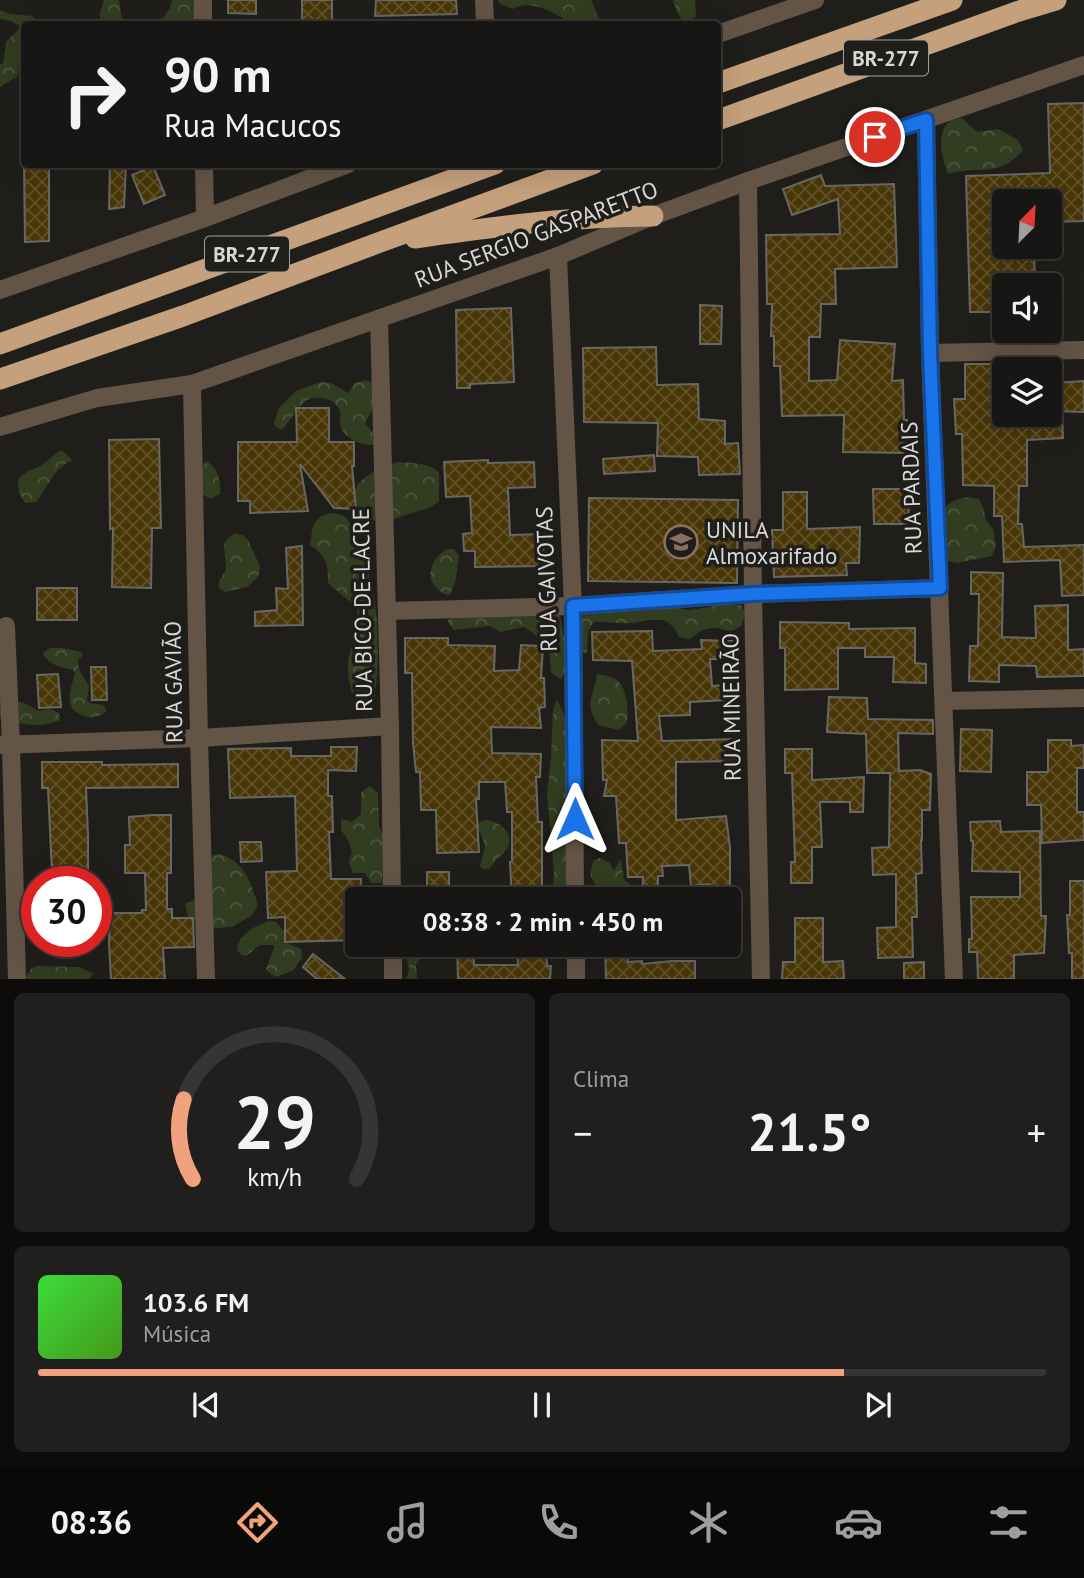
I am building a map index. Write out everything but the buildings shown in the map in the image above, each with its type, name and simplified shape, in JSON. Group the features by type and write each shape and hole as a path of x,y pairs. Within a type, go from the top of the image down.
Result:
{"highway":[{"name":"BR-277","path":"721,82 952,0"},
{"name":"BR-277","path":"721,119 1056,0"},
{"name":"BR-277","path":"0,344 484,168"},
{"name":"BR-277","path":"0,379 183,317 375,243 582,168"},
{"path":"375,243 607,216 653,216"}],"street":[{"path":"203,0 203,21"},
{"path":"484,0 485,21"},
{"path":"721,33 815,0"},
{"name":"RUA SERGIO GASPARETTO","path":"0,427 97,398 192,384 558,256 653,216 748,181 1084,65"},
{"name":"RUA PARDAIS","path":"926,120 930,353 954,979"},
{"path":"204,168 205,218"},
{"path":"0,290 337,168"},
{"name":"RUA MINEIRÃO","path":"748,181 752,594 761,979"},
{"name":"RUA GAIVOTAS","path":"558,256 573,606 575,887"},
{"name":"RUA BICO-DE-LACRE","path":"379,319 392,887"},
{"path":"930,353 1084,350"},
{"name":"RUA GAVIÃO","path":"192,384 206,979"},
{"path":"387,611 573,606 752,594 940,588"},
{"path":"6,626 5,745 17,979"},
{"path":"944,701 1084,698"},
{"path":"5,745 199,738 390,726"},
{"path":"393,957 393,979"},
{"path":"576,957 576,979"}],"green space":[{"path":"104,0 119,0 122,18 126,21 100,21"},
{"path":"172,0 199,0 202,21 147,21 163,18"},
{"path":"498,0 591,0 599,18 598,21 566,21 531,5 513,9 500,4"},
{"path":"673,0 695,0 696,17 683,21"},
{"path":"0,10 32,16 38,21 21,21 21,27 0,19"},
{"path":"21,27 18,76 0,87 0,64 3,64 6,42"},
{"path":"962,118 977,132 998,129 1018,140 1023,150 1005,165 996,168 948,174 941,138 946,125"},
{"path":"366,380 374,383 376,404 365,423 373,433 372,445 359,443 346,435 340,425 338,407 326,399 307,400 282,430 274,423 279,408 296,391 320,382 331,383 348,393 355,383"},
{"path":"62,450 72,460 55,474 36,502 25,503 19,493 18,480"},
{"path":"207,461 216,471 220,484 220,494 210,499 202,491 199,481 200,470"},
{"path":"397,462 424,465 439,472 439,501 428,508 393,519 371,519 362,512 355,500 356,488 367,476"},
{"path":"968,497 979,499 986,520 993,529 996,546 992,556 957,563 946,560 943,512 955,501"},
{"path":"333,513 344,516 357,535 368,565 374,598 378,663 375,697 367,706 355,702 348,673 349,657 359,623 356,609 328,583 325,561 310,545 317,519"},
{"path":"235,533 248,540 260,566 259,574 247,587 225,592 219,588 219,581 226,570 224,544"},
{"path":"447,549 454,549 459,556 455,584 449,596 435,586 430,574 435,560"},
{"path":"720,604 742,605 745,615 741,626 731,632 709,628 690,639 679,637 664,620 594,622 588,632 587,654 577,649 581,616 590,609 667,606 689,610"},
{"path":"553,608 560,616 564,638 567,669 561,679 551,673 547,645 524,627 500,632 490,626 454,630 447,621 456,615"},
{"path":"50,648 81,652 83,655 78,660 80,672 89,686 87,700 104,705 107,711 90,717 73,710 70,696 75,673 46,659 44,652"},
{"path":"597,674 615,679 625,692 627,723 619,730 598,725 591,710"},
{"path":"557,699 565,719 568,887 553,887 547,793 553,710"},
{"path":"0,701 24,703 39,711 50,709 59,713 60,720 38,725 0,718"},
{"path":"370,786 378,793 379,825 383,835 382,883 371,883 365,873 353,873 349,862 352,851 341,830 341,819 352,822 361,814 361,792"},
{"path":"485,820 505,829 509,844 491,867 485,870 480,867 485,847 475,824"},
{"path":"220,854 235,862 246,874 258,905 252,915 232,927 207,929 188,916 185,904 195,899 210,856"},
{"path":"600,858 610,863 614,871 621,859 624,880 633,887 596,887 591,872 594,860"},
{"path":"269,921 276,922 284,931 285,942 301,949 302,957 294,970 277,977 266,969 275,945 260,945 246,956 237,951 244,935"},
{"path":"405,957 422,957 416,965 417,979 406,979 409,967"},
{"path":"37,966 80,967 93,974 89,979 24,979"}],"place":[{"name":"UNILA Almoxarifado","path":"681,542"}],"route":[{"path":"575,819 573,606 752,594 940,588 930,353 926,120 875,137"}]}
